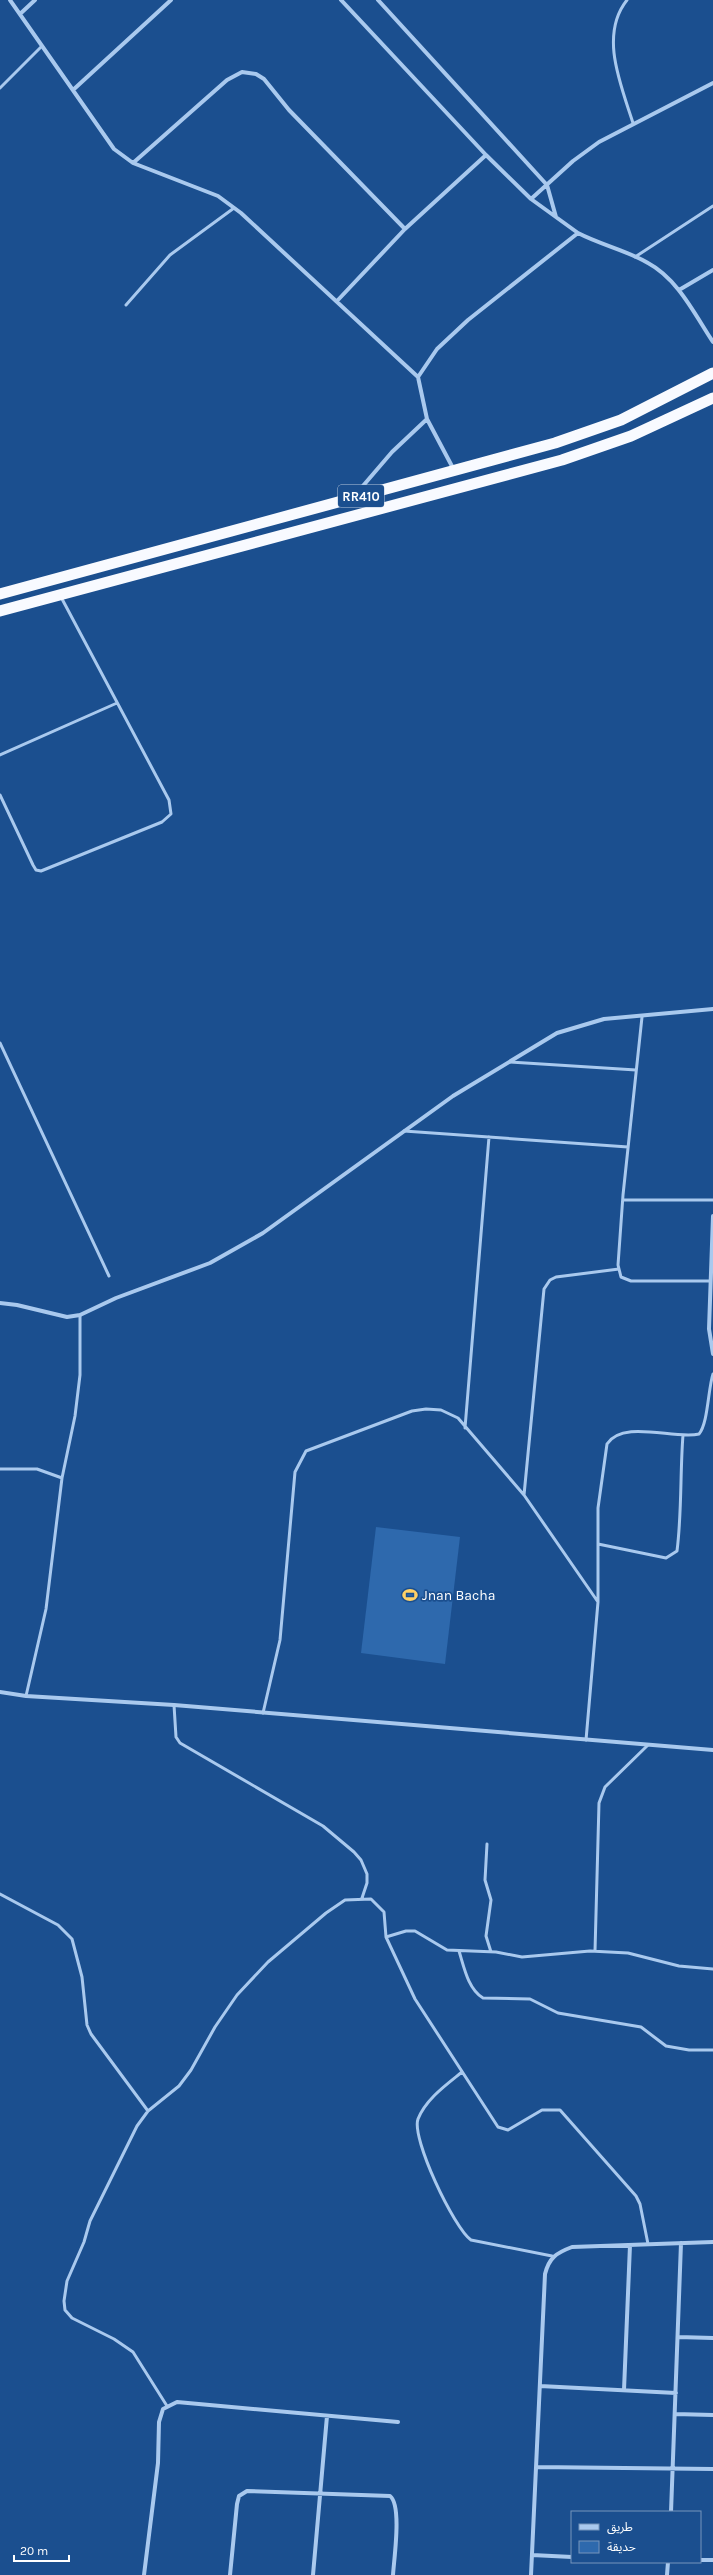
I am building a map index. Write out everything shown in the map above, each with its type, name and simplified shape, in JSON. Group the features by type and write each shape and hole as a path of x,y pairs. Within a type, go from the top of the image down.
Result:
{"highway":[{"name":"RR410","path":"0,594 353,498 595,430 653,406 713,373"},
{"name":"RR410","path":"0,612 562,460 631,436 713,398"}],"street":[{"path":"10,0 114,149 133,163 218,196 234,208 337,301 418,377 427,419 454,470"},
{"path":"20,14 35,0"},
{"path":"73,90 171,0"},
{"path":"341,0 486,155 531,199 578,233 635,257 658,270 679,290 713,342"},
{"path":"378,0 547,185 556,217"},
{"path":"133,163 211,93 242,72 248,72 264,79 289,110 405,229"},
{"path":"531,199 599,142 633,123 713,83"},
{"path":"337,301 405,229 486,155"},
{"path":"418,377 437,349 468,320 578,233"},
{"path":"679,290 713,270"},
{"path":"353,498 392,452 427,419"},
{"path":"0,1303 17,1305 67,1317 80,1315 116,1298 210,1263 263,1233 402,1131 453,1096 557,1033 582,1024 604,1019 642,1017 713,1009"},
{"path":"713,1216 710,1281 713,1354"},
{"path":"0,1692 26,1696 174,1705 648,1746 713,1750"},
{"path":"531,2575 545,2274 552,2256 572,2247 713,2242"},
{"path":"671,2511 681,2243"},
{"path":"624,2390 630,2245"},
{"path":"678,2337 713,2338"},
{"path":"540,2386 676,2393"},
{"path":"144,2575 158,2463 159,2422 161,2412 167,2406 177,2402 398,2422"},
{"path":"675,2414 713,2415"},
{"path":"313,2575 327,2416"},
{"path":"536,2468 713,2469"},
{"path":"230,2575 236,2504 239,2496 247,2491 386,2495 394,2499 396,2516 393,2575"},
{"path":"532,2555 571,2556"},
{"path":"701,2560 713,2560"},
{"path":"667,2575 668,2563"}],"lane":[{"path":"627,0 616,17 614,57 633,123"},
{"path":"0,88 42,46"},
{"path":"635,257 713,206"},
{"path":"126,305 170,255 234,208"},
{"path":"0,795 33,865 36,870 41,871 162,822 171,814 169,800 60,595"},
{"path":"0,754 117,703"},
{"path":"642,1017 623,1200 619,1269 623,1280 710,1281"},
{"path":"0,1043 109,1276"},
{"path":"509,1062 636,1070"},
{"path":"402,1131 628,1147"},
{"path":"465,1428 489,1137"},
{"path":"623,1200 713,1200"},
{"path":"524,1495 544,1289 550,1280 556,1277 619,1269"},
{"path":"26,1696 46,1609 62,1478 78,1397 80,1315"},
{"path":"586,1740 598,1602 598,1508 608,1444 611,1439 624,1433 640,1432 694,1435 702,1431 708,1392 713,1374"},
{"path":"263,1713 280,1640 295,1472 306,1451 344,1435 426,1409 448,1412 465,1428 524,1495 598,1602"},
{"path":"598,1544 666,1558 677,1550 680,1528 680,1477 683,1435"},
{"path":"0,1469 37,1469 62,1478"},
{"path":"174,1705 176,1737 180,1744 323,1826 354,1852 361,1860 367,1874 367,1883 362,1898"},
{"path":"595,1951 599,1803 605,1787 648,1746"},
{"path":"487,1844 485,1880 491,1900 486,1936 490,1952"},
{"path":"0,1894 58,1925 72,1939 82,1977 87,2025 91,2034 148,2111"},
{"path":"167,2406 133,2352 114,2339 72,2318 65,2310 64,2301 67,2281 97,2204 137,2126 148,2111 179,2086 233,2002 268,1962 326,1913 345,1900 371,1898 384,1912 386,1937 415,1999 494,2122 502,2130 508,2130 546,2109 556,2108 564,2115 636,2196 648,2244"},
{"path":"386,1937 406,1931 415,1931 447,1950 490,1952 522,1957 595,1951 628,1953 679,1966 713,1969"},
{"path":"458,1951 472,1987 483,1998 530,1999 558,2012 641,2027 666,2046 690,2050 713,2050"},
{"path":"462,2072 432,2098 418,2120 417,2133 420,2147 455,2220 471,2240 552,2256"}],"green space":[{"name":"Jnan Bacha","path":"376,1527 460,1537 445,1664 361,1653"}],"place":[{"name":"Jnan Bacha","path":"410,1595"}]}
